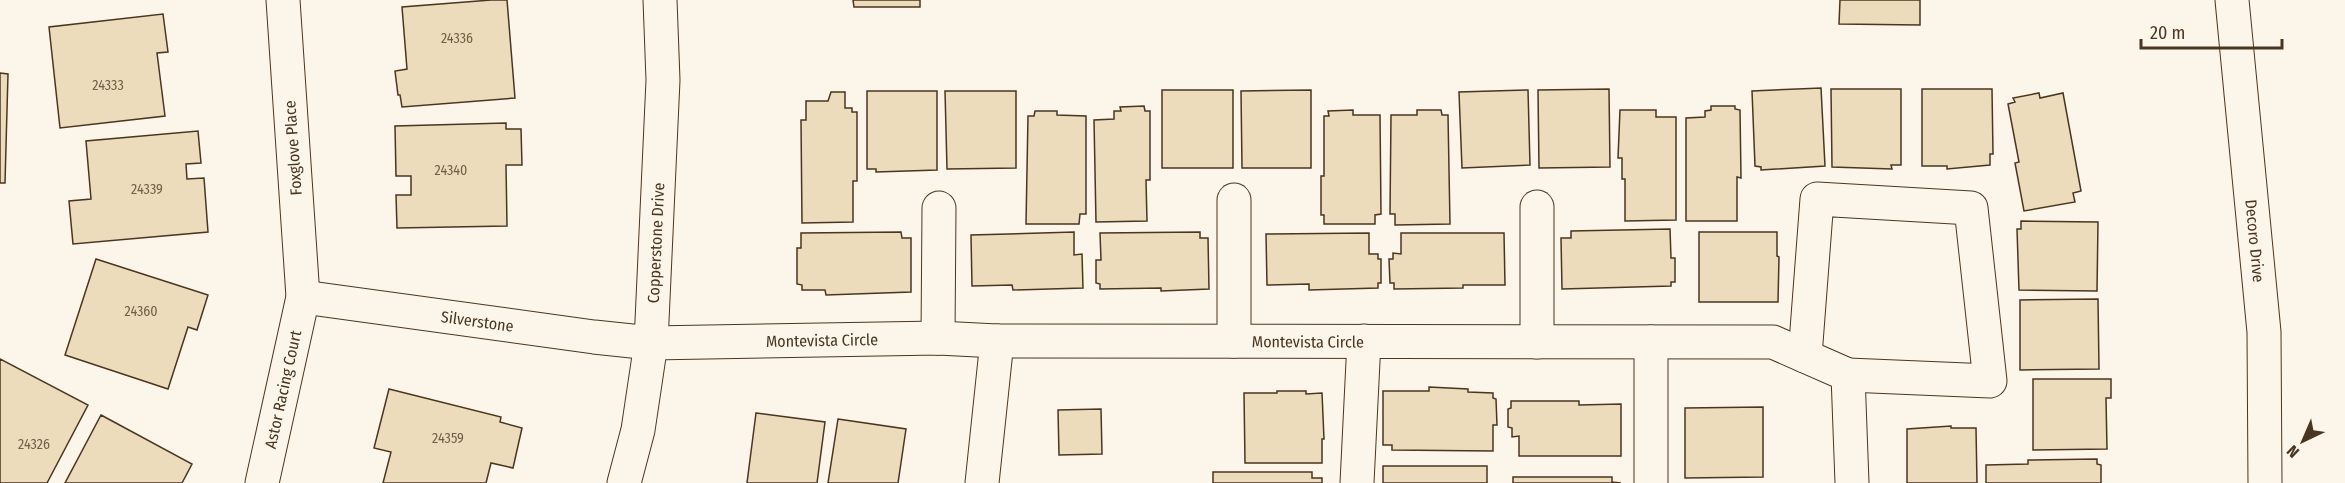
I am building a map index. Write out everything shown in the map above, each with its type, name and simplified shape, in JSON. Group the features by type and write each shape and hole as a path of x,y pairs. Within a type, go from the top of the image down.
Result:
{"street":[{"name":"Foxglove Place","path":"283,0 303,297"},
{"name":"Copperstone Drive","path":"624,483 638,430 651,343 663,80 660,0"},
{"name":"Decoro Drive","path":"2232,0 2264,332 2265,483"},
{"path":"1804,356 1817,199 1971,208 1990,381 1848,375 1852,483"},
{"path":"1234,200 1234,341"},
{"path":"1537,207 1537,342"},
{"path":"938,338 939,208"},
{"name":"Silverstone","path":"303,297 587,337 651,343"},
{"name":"Astor Racing Court","path":"262,483 303,297"},
{"name":"Montevista Circle","path":"651,343 938,338 997,341 1773,342 1848,375"},
{"path":"982,483 997,341"},
{"path":"1357,483 1364,341"},
{"path":"1651,342 1651,483"}],"building":[{"path":"507,0 515,98 402,107 395,71 407,69 402,7"},
{"path":"853,0 920,0 920,7 854,7"},
{"path":"1840,0 1920,0 1920,25 1839,24"},
{"path":"163,14 168,52 157,53 165,116 60,128 49,27"},
{"path":"0,73 8,74 5,183 0,183"},
{"path":"1821,88 1825,166 1761,170 1761,167 1755,166 1752,91"},
{"path":"1609,89 1610,167 1539,168 1538,90"},
{"path":"1831,89 1901,89 1901,165 1891,165 1892,169 1832,167"},
{"path":"1922,89 1992,89 1993,154 1990,154 1990,165 1947,169 1947,166 1922,166"},
{"path":"1162,90 1233,90 1233,168 1162,168"},
{"path":"1311,90 1311,168 1242,168 1241,91"},
{"path":"1528,90 1530,165 1462,168 1459,92"},
{"path":"867,91 937,91 937,170 876,172 876,169 867,169"},
{"path":"945,91 1016,91 1016,168 947,169"},
{"path":"831,92 845,92 845,108 852,108 852,112 857,112 857,181 853,181 853,222 802,223 801,120 806,120 806,101 828,101"},
{"path":"2039,93 2040,98 2063,93 2081,191 2073,193 2075,202 2024,211 2015,163 2019,162 2008,104 2015,102 2013,98"},
{"path":"1144,106 1145,111 1150,111 1150,180 1146,180 1147,221 1096,222 1094,120 1114,119 1114,111 1121,111 1120,107"},
{"path":"1711,106 1735,106 1735,109 1740,110 1741,178 1737,177 1737,221 1686,221 1686,118 1705,117 1705,111 1711,110"},
{"path":"1353,110 1353,115 1380,115 1381,214 1375,215 1375,224 1324,224 1324,215 1321,215 1321,176 1324,176 1324,116 1329,116 1328,111"},
{"path":"1417,110 1441,110 1442,115 1448,115 1450,224 1395,225 1395,214 1390,214 1391,115 1417,115"},
{"path":"1620,110 1656,110 1656,117 1676,117 1676,220 1625,221 1625,179 1622,179 1622,158 1618,158"},
{"path":"1035,111 1057,111 1057,115 1086,116 1086,214 1080,214 1079,224 1026,224 1028,116 1034,116"},
{"path":"506,123 506,129 521,129 522,165 506,165 507,226 397,228 396,195 411,195 411,176 396,176 395,126"},
{"path":"198,131 201,163 186,164 187,179 204,178 208,232 73,244 69,201 91,199 86,141"},
{"path":"2021,221 2098,222 2097,291 2019,290 2017,229 2021,229"},
{"path":"1670,229 1671,258 1675,258 1675,282 1671,282 1671,286 1562,289 1561,238 1571,238 1571,231"},
{"path":"901,232 902,238 911,238 911,292 826,295 825,290 802,290 802,285 797,284 797,248 801,248 801,233"},
{"path":"1074,232 1074,255 1082,254 1083,288 1013,290 1012,285 972,286 971,235"},
{"path":"1200,232 1200,238 1208,238 1209,289 1161,291 1161,288 1100,289 1100,284 1096,283 1096,260 1101,260 1100,233"},
{"path":"1699,232 1777,232 1778,302 1699,302"},
{"path":"1369,233 1369,254 1378,254 1378,259 1381,259 1381,283 1378,283 1378,288 1309,290 1309,284 1267,285 1266,234"},
{"path":"1401,233 1504,233 1505,285 1394,289 1394,283 1390,283 1389,259 1393,259 1393,253 1401,254"},
{"path":"96,259 208,295 197,330 188,327 168,389 65,355"},
{"path":"2098,299 2099,369 2020,370 2020,300"},
{"path":"0,359 88,405 47,483 0,483"},
{"path":"2033,379 2111,379 2111,398 2106,398 2107,449 2033,450"},
{"path":"1429,387 1493,393 1493,398 1496,399 1497,425 1493,425 1493,451 1392,450 1392,445 1383,445 1383,391 1429,391"},
{"path":"389,389 501,417 500,422 522,428 513,468 491,463 486,483 383,483 391,452 374,448"},
{"path":"1277,391 1322,393 1324,439 1322,439 1322,463 1245,463 1244,393 1277,393"},
{"path":"1511,401 1579,401 1579,405 1621,404 1621,456 1519,456 1519,436 1512,437 1512,428 1508,427 1508,409 1511,408"},
{"path":"1763,407 1763,477 1685,478 1685,408"},
{"path":"1101,409 1102,454 1059,455 1058,410"},
{"path":"756,413 825,422 817,483 747,483"},
{"path":"101,415 192,464 182,483 65,483"},
{"path":"838,419 906,429 898,483 828,483"},
{"path":"1951,426 1951,428 1976,428 1977,483 1907,483 1907,429"},
{"path":"2097,459 2097,464 2101,465 2101,483 1986,483 1986,465 2028,464 2028,460"},
{"path":"1383,466 1487,466 1487,483 1383,483"},
{"path":"1213,472 1312,472 1312,478 1322,478 1322,483 1213,483"},
{"path":"1513,477 1612,477 1612,482 1621,483 1513,483"}]}
